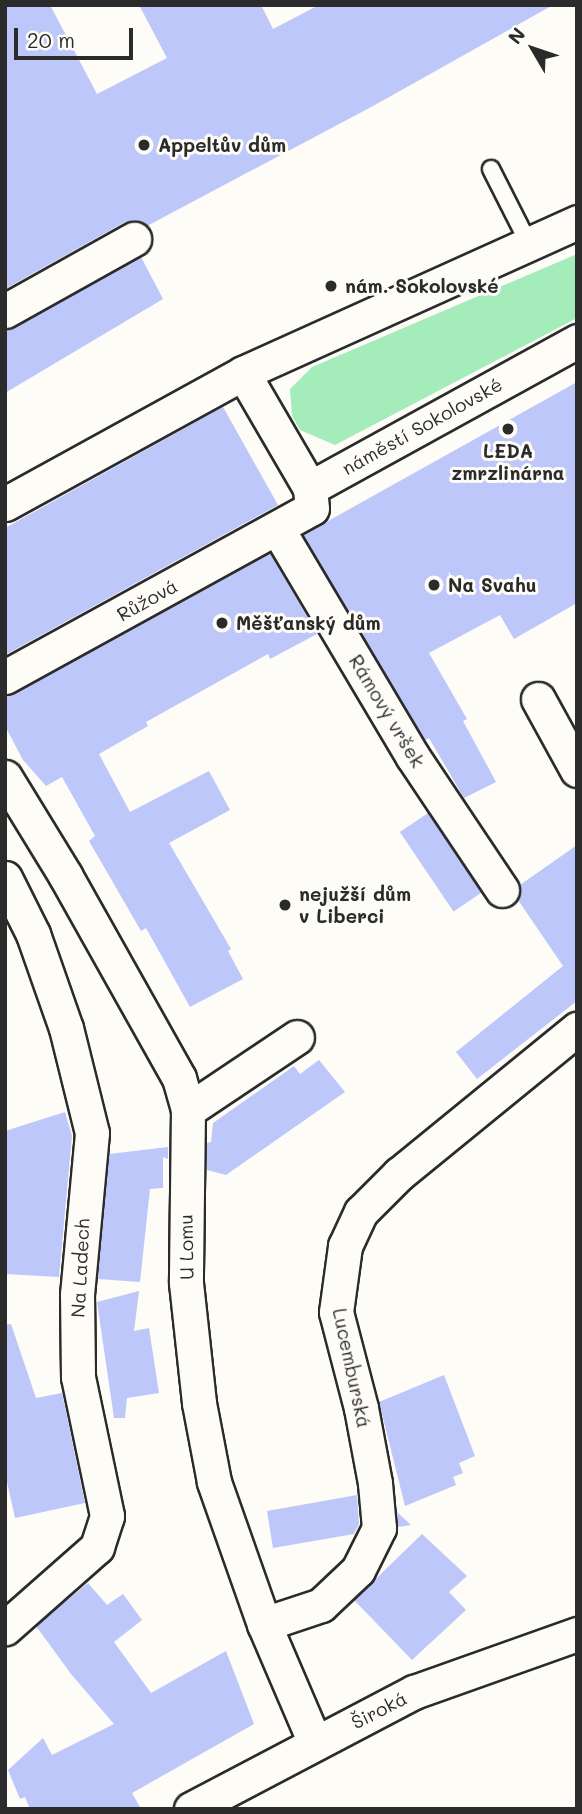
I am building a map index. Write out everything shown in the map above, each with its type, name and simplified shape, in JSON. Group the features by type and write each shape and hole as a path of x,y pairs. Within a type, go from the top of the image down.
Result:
{"street":[{"path":"5,504 230,382 528,242 577,222"},
{"path":"5,311 134,239"},
{"name":"náměstí Sokolovské","path":"310,488 577,341"},
{"path":"230,382 310,488 312,508 283,525"},
{"name":"Růžová","path":"5,677 283,525"},
{"name":"Rámový vršek","path":"283,525 413,757 502,890"},
{"path":"538,699 577,770"},
{"name":"U Lomu","path":"5,777 179,1078 188,1110 186,1283 199,1403 214,1482 264,1624 315,1743"},
{"name":"Na Ladech","path":"5,878 33,934 66,1028 92,1133 76,1294 78,1377 107,1516 97,1547 5,1628"},
{"name":"Lucemburská","path":"264,1624 321,1605 358,1570 379,1528 375,1483 361,1408 336,1312 345,1246 361,1212 399,1174 577,1028"},
{"path":"188,1110 297,1037"},
{"name":"Široká","path":"191,1809 414,1692 577,1634"}],"lane":[{"path":"491,169 528,242"}],"green space":[{"path":"577,254 577,318 335,445 300,430 292,416 290,389 312,367"}],"building":[{"path":"5,5 50,5 97,94 167,58 139,5 261,5 273,29 319,5 553,5 373,106 147,226 135,220 125,222 5,289"},
{"path":"141,257 163,299 5,393 5,330"},
{"path":"577,382 577,603 514,639 500,615 429,653 467,719 463,721 496,782 464,798 429,738 425,740 303,535"},
{"path":"223,407 278,505 5,655 5,528"},
{"path":"270,553 317,634 270,659 268,654 146,722 148,726 99,754 130,812 209,771 230,810 169,843 231,949 228,951 243,979 190,1007 146,928 141,931 89,841 95,836 62,777 46,786 23,760 5,726 5,696"},
{"path":"428,813 482,893 453,912 400,832"},
{"path":"577,845 577,1001 477,1079 456,1052 563,966 518,900 520,885"},
{"path":"319,1060 345,1092 226,1175 207,1170 207,1143 211,1142 213,1123 294,1066 300,1074"},
{"path":"65,1112 72,1136 59,1277 5,1274 5,1131"},
{"path":"168,1147 168,1159 163,1157 163,1188 150,1189 140,1282 98,1279 109,1154"},
{"path":"139,1291 134,1331 149,1328 159,1393 127,1398 125,1418 114,1418 97,1302"},
{"path":"11,1324 36,1398 62,1393 85,1503 15,1518 5,1473 5,1325"},
{"path":"444,1375 475,1456 459,1463 463,1473 453,1477 456,1485 405,1506 379,1402"},
{"path":"357,1495 359,1524 354,1534 273,1548 267,1511"},
{"path":"397,1512 411,1525 398,1527"},
{"path":"422,1534 467,1576 449,1592 466,1610 412,1660 354,1600"},
{"path":"88,1583 107,1605 123,1594 142,1620 114,1642 151,1693 226,1651 254,1724 132,1793 141,1809 30,1809 25,1797 20,1799 8,1770 43,1738 52,1755 114,1724 71,1674 36,1626"}],"place":[{"name":"Appeltův dům","path":"144,145"},
{"name":"nám. Sokolovské","path":"331,286"},
{"name":"LEDA zmrzlinárna","path":"508,429"},
{"name":"Na Svahu","path":"434,585"},
{"name":"Měšťanský dům","path":"222,623"},
{"name":"nejužší dům v Liberci","path":"285,905"}]}
